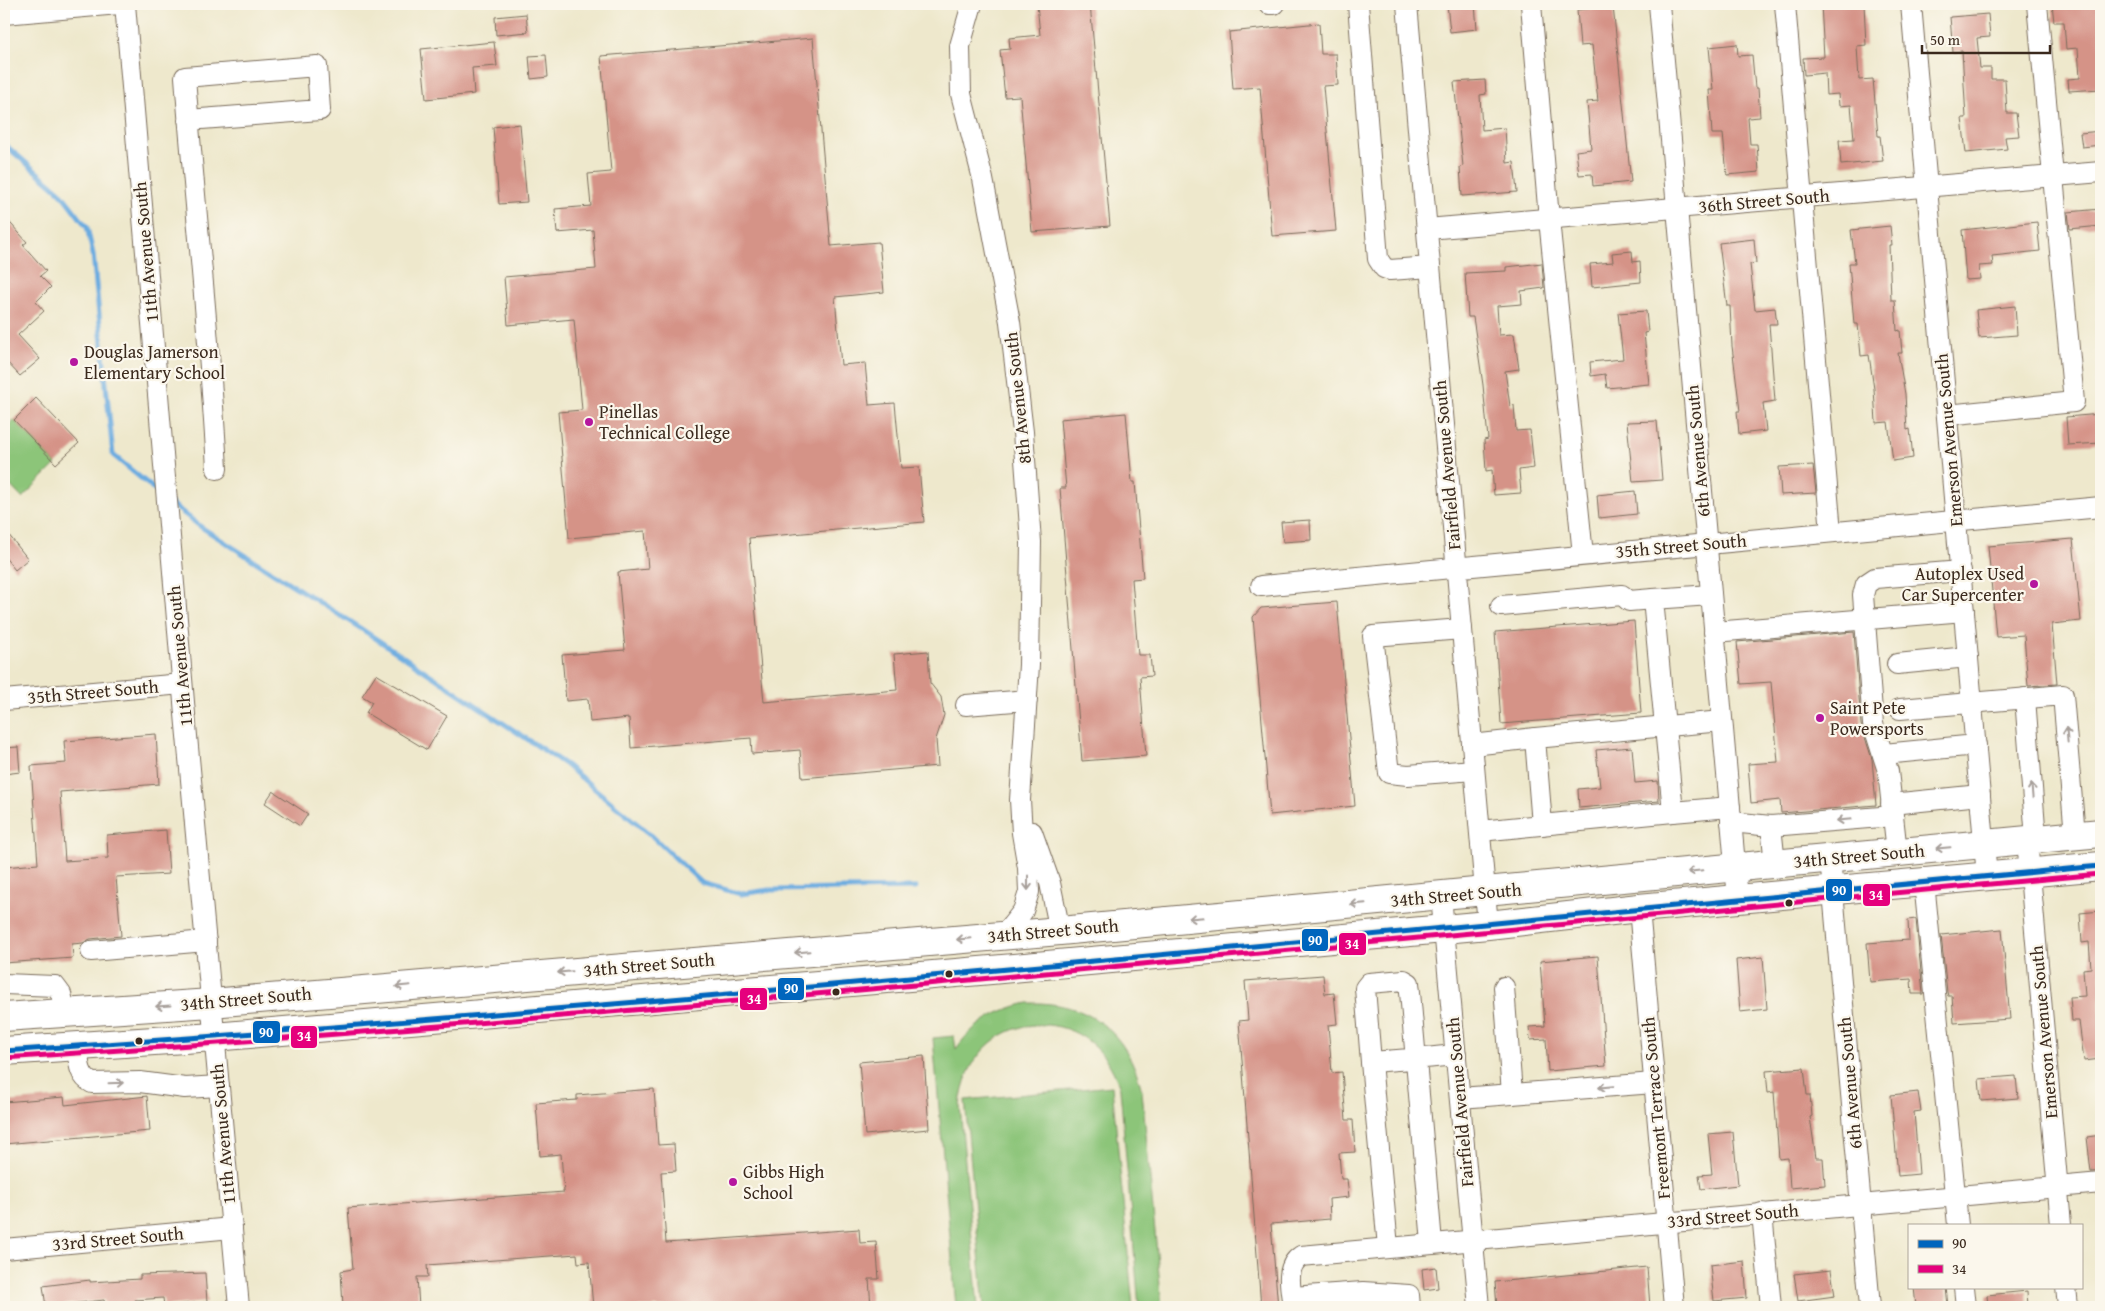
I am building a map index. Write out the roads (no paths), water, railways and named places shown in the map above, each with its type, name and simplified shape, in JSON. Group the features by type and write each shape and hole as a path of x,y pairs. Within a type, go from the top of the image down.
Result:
{"highway":[{"name":"34th Street South","path":"4,1017 211,1002 1004,935 1485,892 2088,834"},
{"name":"34th Street South","path":"4,1051 214,1037 991,970 1488,925 1639,908 2101,866"},
{"path":"991,970 1060,930"}],"street":[{"path":"4,14 119,4"},
{"name":"11th Avenue South","path":"125,4 182,684 239,1307"},
{"name":"8th Avenue South","path":"972,4 960,46 961,94 982,179 1010,322 1023,432 1031,542 1027,700 1020,800 1022,834 1028,868 1028,892 1023,911 1004,935"},
{"path":"1269,4 1274,4"},
{"path":"1358,4 1378,259 1384,268 1390,270 1430,267"},
{"name":"Fairfield Avenue South","path":"1407,4 1488,925"},
{"path":"1531,4 1549,219 1583,555"},
{"name":"6th Avenue South","path":"1659,4 1738,899"},
{"path":"1785,4 1804,197 1831,532"},
{"name":"Emerson Avenue South","path":"1911,4 1987,877"},
{"path":"1947,415 2074,402 2037,4"},
{"path":"188,120 320,110 317,66 185,77 188,120 218,469"},
{"name":"36th Street South","path":"1427,229 2101,172"},
{"name":"35th Street South","path":"1261,586 2101,507"},
{"path":"1897,852 1884,754 1873,724 1863,595 1866,584 1875,578 1961,571"},
{"path":"1501,606 1622,595 1630,601 1711,595"},
{"path":"1653,599 1673,812"},
{"path":"1714,632 1964,611"},
{"path":"1462,629 1373,636 1389,774 1408,775 1474,770"},
{"path":"1897,664 1968,657"},
{"name":"35th Street South","path":"4,700 182,684"},
{"path":"1900,709 2063,695 2088,834"},
{"name":"Emerson Avenue South","path":"2025,698 2032,840 2030,872 2060,1224"},
{"path":"966,705 1027,700"},
{"path":"1472,745 1722,721"},
{"path":"1535,738 1542,825"},
{"path":"1884,754 1976,746"},
{"path":"1480,831 1673,812 1731,815 1771,826 1892,810 1980,795"},
{"name":"8th Avenue South","path":"1020,800 1050,883 1060,930"},
{"path":"1771,826 1775,864"},
{"name":"6th Avenue South","path":"1830,858 1870,1307"},
{"path":"1924,882 1958,1224"},
{"name":"Fairfield Avenue South","path":"1441,896 1479,1307"},
{"name":"Freemont Terrace South","path":"1639,908 1674,1307"},
{"path":"91,951 206,941"},
{"path":"1388,1247 1365,988 1369,982 1374,981 1404,980 1408,983 1432,1244"},
{"path":"4,984 54,986 61,994 66,1013"},
{"path":"1504,987 1512,1094"},
{"path":"77,1046 80,1070 86,1080 92,1083 140,1082 185,1088 219,1086"},
{"path":"1371,1062 1456,1055"},
{"path":"1460,1098 1654,1083"},
{"name":"33rd Street South","path":"1292,1302 1290,1270 1294,1261 1301,1256 2101,1183"},
{"path":"1762,1213 1771,1307"},
{"name":"33rd Street South","path":"4,1250 232,1228"},
{"path":"1964,1288 1966,1307"},
{"path":"2066,1288 2068,1307"},
{"path":"1292,1302 1363,1292 1409,1295 1410,1307"}],"waterway":[{"path":"4,144 60,192 87,227 93,254 113,455 160,494"},
{"path":"172,504 201,527 363,630 566,765 653,837 702,883 741,894 769,890 916,888"}],"place":[{"name":"Douglas Jamerson Elementary School","path":"74,362"},
{"name":"Pinellas Technical College","path":"589,422"},
{"name":"Autoplex Used Car Supercenter","path":"2034,584"},
{"name":"Saint Pete Powersports","path":"1820,718"},
{"name":"Gibbs High School","path":"733,1182"}]}
